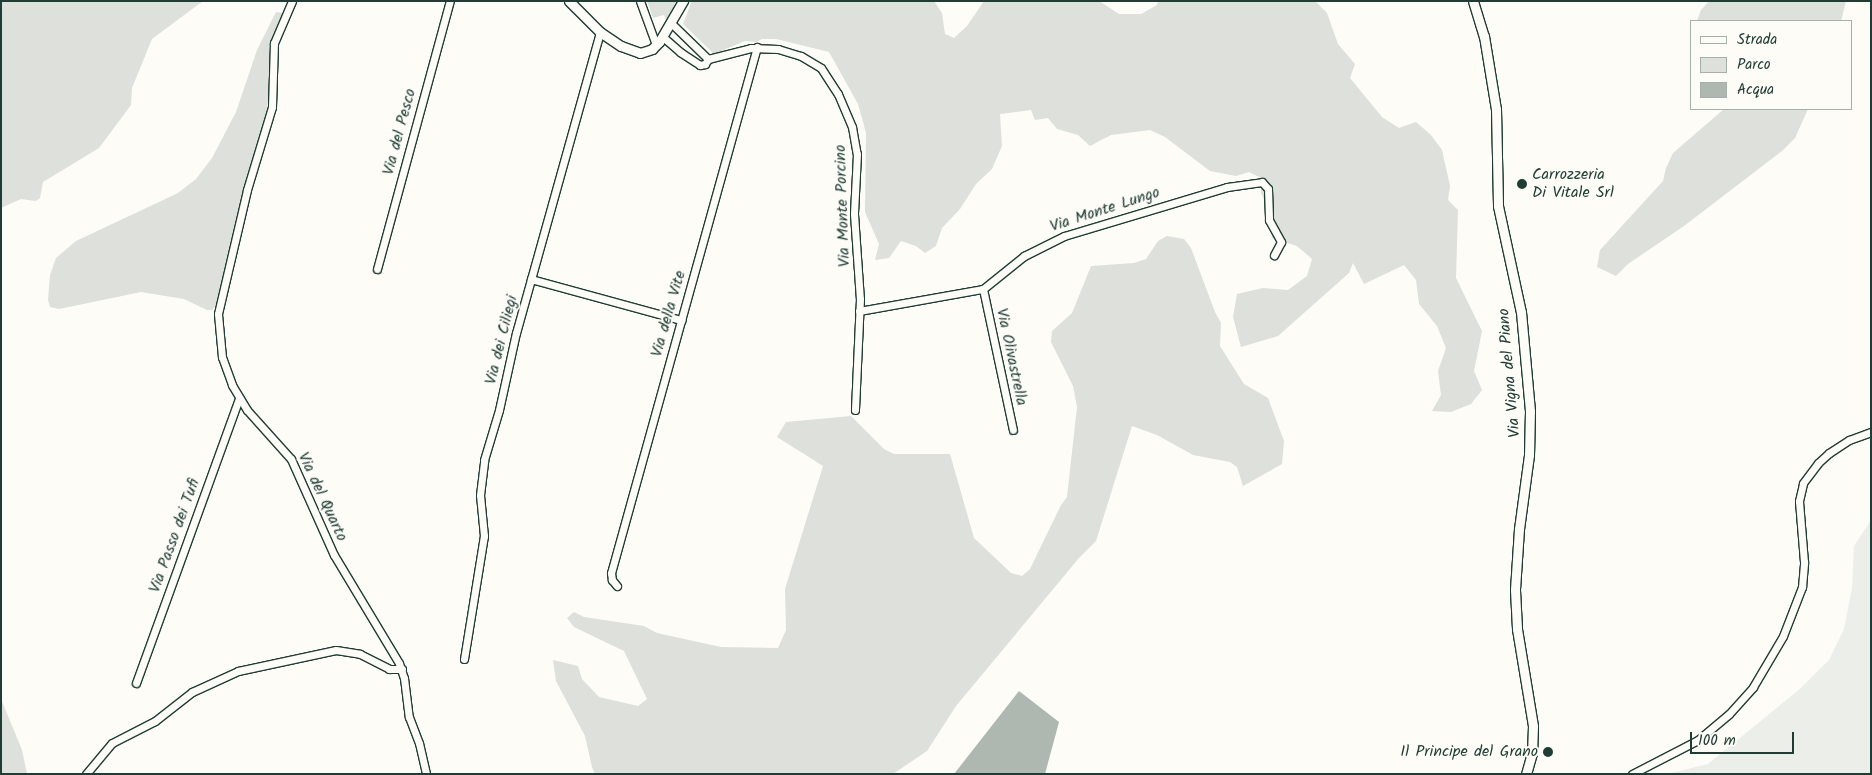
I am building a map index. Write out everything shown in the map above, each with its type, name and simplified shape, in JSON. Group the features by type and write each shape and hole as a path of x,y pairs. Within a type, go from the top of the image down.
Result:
{"main road":[{"path":"569,1 600,32 617,44 638,53 647,52 663,37 683,1"},
{"name":"Via Vigna del Piano","path":"1473,1 1484,36 1496,110 1498,206 1521,312 1530,411 1529,455 1519,529 1515,590 1517,629 1533,726 1532,753 1526,774"}],"street":[{"name":"Via del Quarto","path":"292,1 274,47 272,107 247,190 218,317 224,364 239,398 254,420 291,459 331,550 402,669 409,716 419,743 426,774"},
{"name":"Via del Pesco","path":"377,269 450,1"},
{"path":"640,1 656,45"},
{"path":"671,23 708,59"},
{"name":"Via dei Ciliegi","path":"464,659 484,536 480,498 484,460 499,410 516,333 600,32"},
{"name":"Via Monte Porcino","path":"663,37 696,64 706,64 708,59 735,50 758,48 785,51 803,56 818,65 833,85 849,120 857,154 854,214 859,257 859,312 855,410"},
{"name":"Via della Vite","path":"617,586 612,580 611,573 758,48"},
{"name":"Via Monte Lungo","path":"859,312 983,289 1024,256 1064,236 1228,187 1262,182 1268,189 1269,220 1282,242 1274,255"},
{"path":"532,279 682,320"},
{"name":"Via Olivastrella","path":"983,289 1013,430"},
{"name":"Via Passo dei Tufi","path":"136,683 239,398"},
{"path":"1632,774 1680,751 1702,737 1739,704 1756,682 1783,636 1802,587 1804,562 1799,501 1803,483 1818,463 1835,449 1871,432"},
{"path":"86,774 102,752 112,743 155,721 192,692 238,671 336,650 360,654 389,669 402,669"}],"shaded area":[{"path":"1871,520 1871,774 1667,774 1708,764 1801,688 1829,660 1844,629 1852,588 1854,546"}],"green space":[{"path":"1,1 203,1 152,39 132,88 131,105 99,148 43,182 40,198 36,201 21,199 1,208"},
{"path":"647,1 676,1 667,22 664,15 653,18"},
{"path":"692,1 934,1 942,13 945,34 954,38 967,26 984,1 1099,1 1119,14 1141,14 1157,5 1158,1 1315,1 1327,13 1338,44 1355,64 1350,78 1382,117 1399,128 1416,122 1431,135 1442,150 1450,186 1448,200 1458,210 1456,278 1482,331 1474,371 1482,390 1471,404 1451,412 1432,411 1441,395 1438,371 1446,348 1437,326 1419,304 1416,280 1404,265 1364,284 1353,263 1349,273 1278,336 1241,347 1233,317 1237,294 1263,288 1288,290 1307,276 1312,259 1297,246 1272,238 1272,217 1261,193 1261,178 1249,172 1236,176 1210,171 1165,137 1150,130 1111,135 1090,146 1078,135 1057,129 1048,118 1035,120 1031,110 1000,114 1002,146 992,169 976,184 960,209 942,228 936,246 925,253 916,246 901,241 889,258 875,260 879,244 865,212 866,133 858,104 829,52 776,39 762,39 756,42 745,41 714,54 683,24"},
{"path":"1709,1 1846,1 1841,20 1697,20 1701,10"},
{"path":"276,12 283,13 271,47 271,79 266,116 216,305 212,310 207,310 184,299 141,292 59,309 50,307 48,300 50,275 56,258 76,241 178,193 196,179 212,158 236,112 257,50"},
{"path":"1723,110 1808,110 1795,138 1782,151 1684,226 1628,264 1616,276 1597,267 1600,250 1663,181 1666,168 1673,153"},
{"path":"1167,236 1184,239 1191,248 1221,323 1220,346 1244,384 1268,398 1284,441 1282,464 1243,486 1237,467 1230,462 1193,455 1157,435 1132,426 1096,541 1079,558 956,706 927,751 893,774 595,774 585,736 556,681 553,660 578,666 582,679 599,697 638,706 647,699 624,651 574,627 567,618 574,612 584,617 644,626 657,633 721,647 778,648 786,630 785,589 823,466 777,437 786,422 851,416 884,449 894,454 950,454 974,538 1011,573 1022,576 1030,569 1061,505 1067,497 1077,407 1073,386 1051,342 1052,331 1072,313 1091,266 1134,263 1146,259 1158,241"},
{"path":"1,699 22,750 27,774 1,774"}],"water":[{"path":"1019,691 1059,722 1045,774 954,774"}],"place":[{"name":"Carrozzeria Di Vitale Srl","path":"1522,184"},
{"name":"Il Principe del Grano","path":"1548,752"}]}
